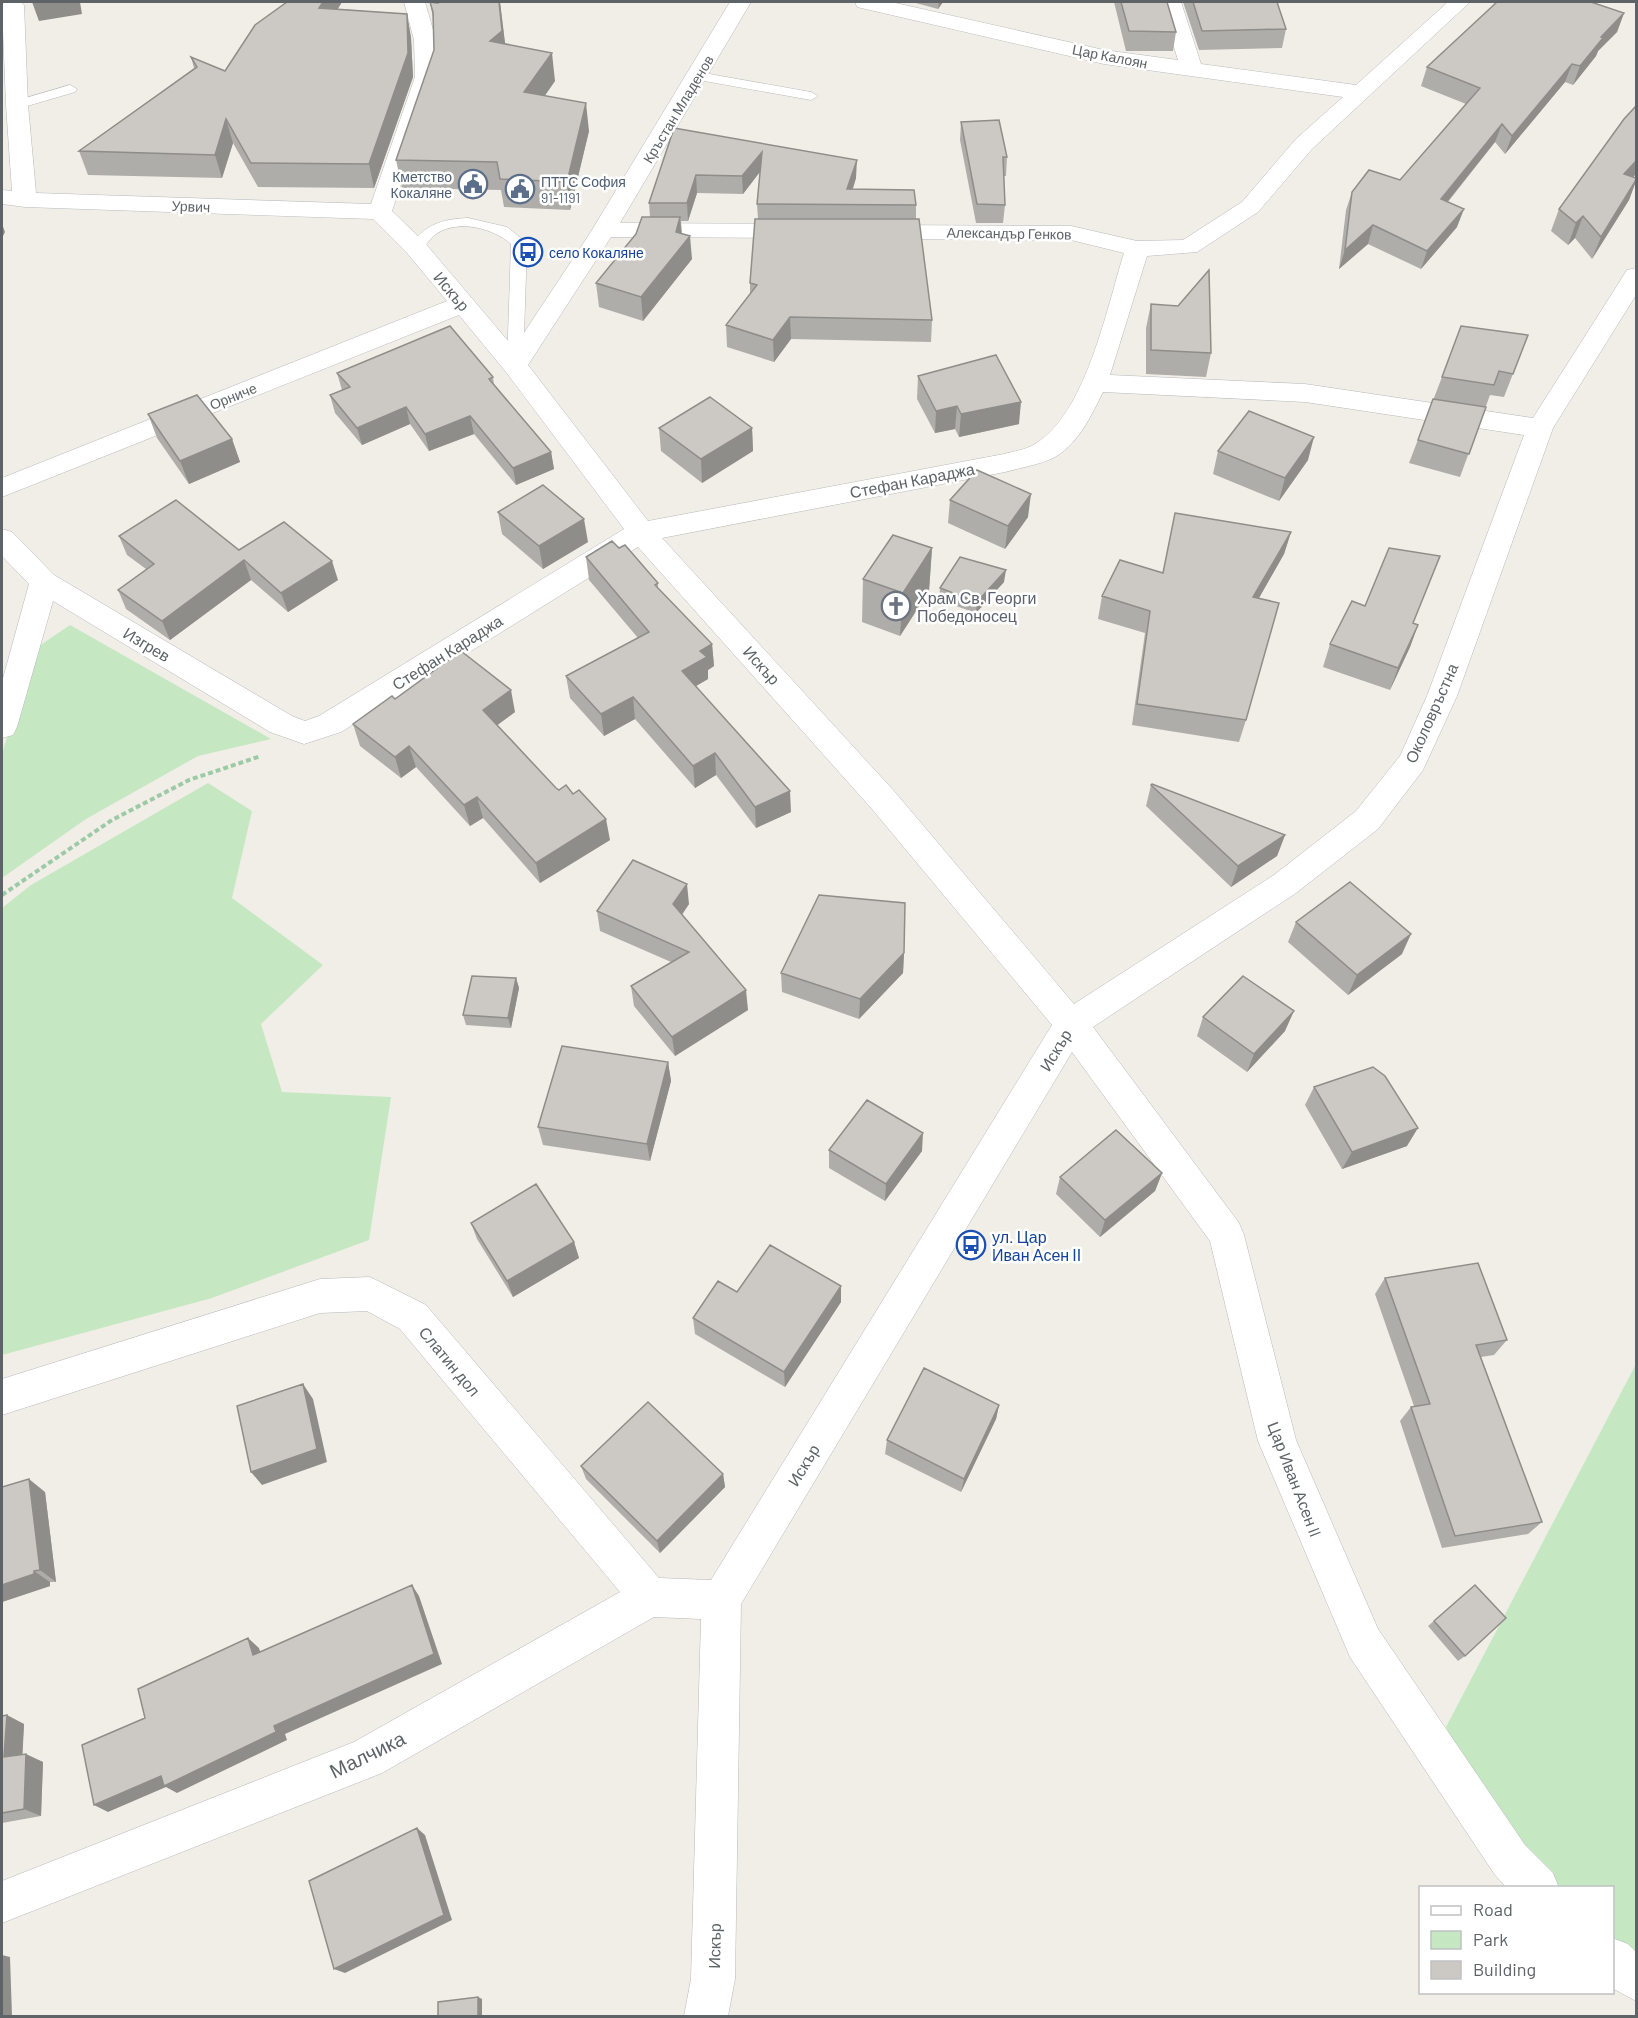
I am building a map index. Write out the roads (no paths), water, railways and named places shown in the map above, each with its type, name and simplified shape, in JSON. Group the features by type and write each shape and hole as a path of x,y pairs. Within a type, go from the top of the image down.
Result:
{"street":[{"path":"380,212 426,77 425,40 415,2"},
{"name":"Кръстан Младенов","path":"515,366 604,230 741,2"},
{"name":"Цар Калоян","path":"865,2 1104,57 1359,92"},
{"path":"1171,2 1192,70"},
{"name":"Александър Генков","path":"855,232 1071,233 1137,249 1188,247 1250,207 1304,144 1460,2"},
{"path":"13,5 17,105 26,200"},
{"name":"Урвич","path":"2,197 26,200 380,212"},
{"name":"Искър","path":"380,212 416,248 515,366 641,532 883,800 1071,1024 721,1600 713,1979 706,2016"},
{"path":"604,230 820,231"},
{"name":"Стефан Караджа","path":"304,733 330,724 641,532 1005,463 1045,450 1072,426 1095,383 1137,249"},
{"name":"Околовръстна","path":"1071,1024 1285,884 1367,820 1412,762 1442,696 1540,428 1636,276"},
{"name":"Орниче","path":"2,488 464,304"},
{"path":"1095,383 1305,393 1540,428"},
{"name":"Изгрев","path":"2,539 44,582 281,724 304,733"},
{"path":"2,727 44,582"},
{"name":"Цар Иван Асен II","path":"1071,1024 1226,1235 1277,1441 1364,1643 1510,1860 1537,1886"},
{"name":"Слатин дол","path":"2,1397 321,1296 370,1294 413,1317 650,1597"},
{"path":"650,1597 721,1600"},
{"name":"Малчика","path":"2,1902 367,1758 650,1597"}],"lane":[{"path":"698,76 811,96"},
{"path":"17,105 70,89"},
{"path":"416,248 424,236 436,228 463,223 493,225 510,234 519,243 515,366"}],"place":[{"name":"Кметство Кокаляне","path":"473,184"},
{"name":"ПТТС София 91-1191","path":"520,189"},
{"name":"село Кокаляне","path":"528,252"},
{"name":"Храм Св. Георги Победоносец","path":"896,606"},
{"name":"ул. Цар Иван Асен ІІ","path":"971,1245"}]}
